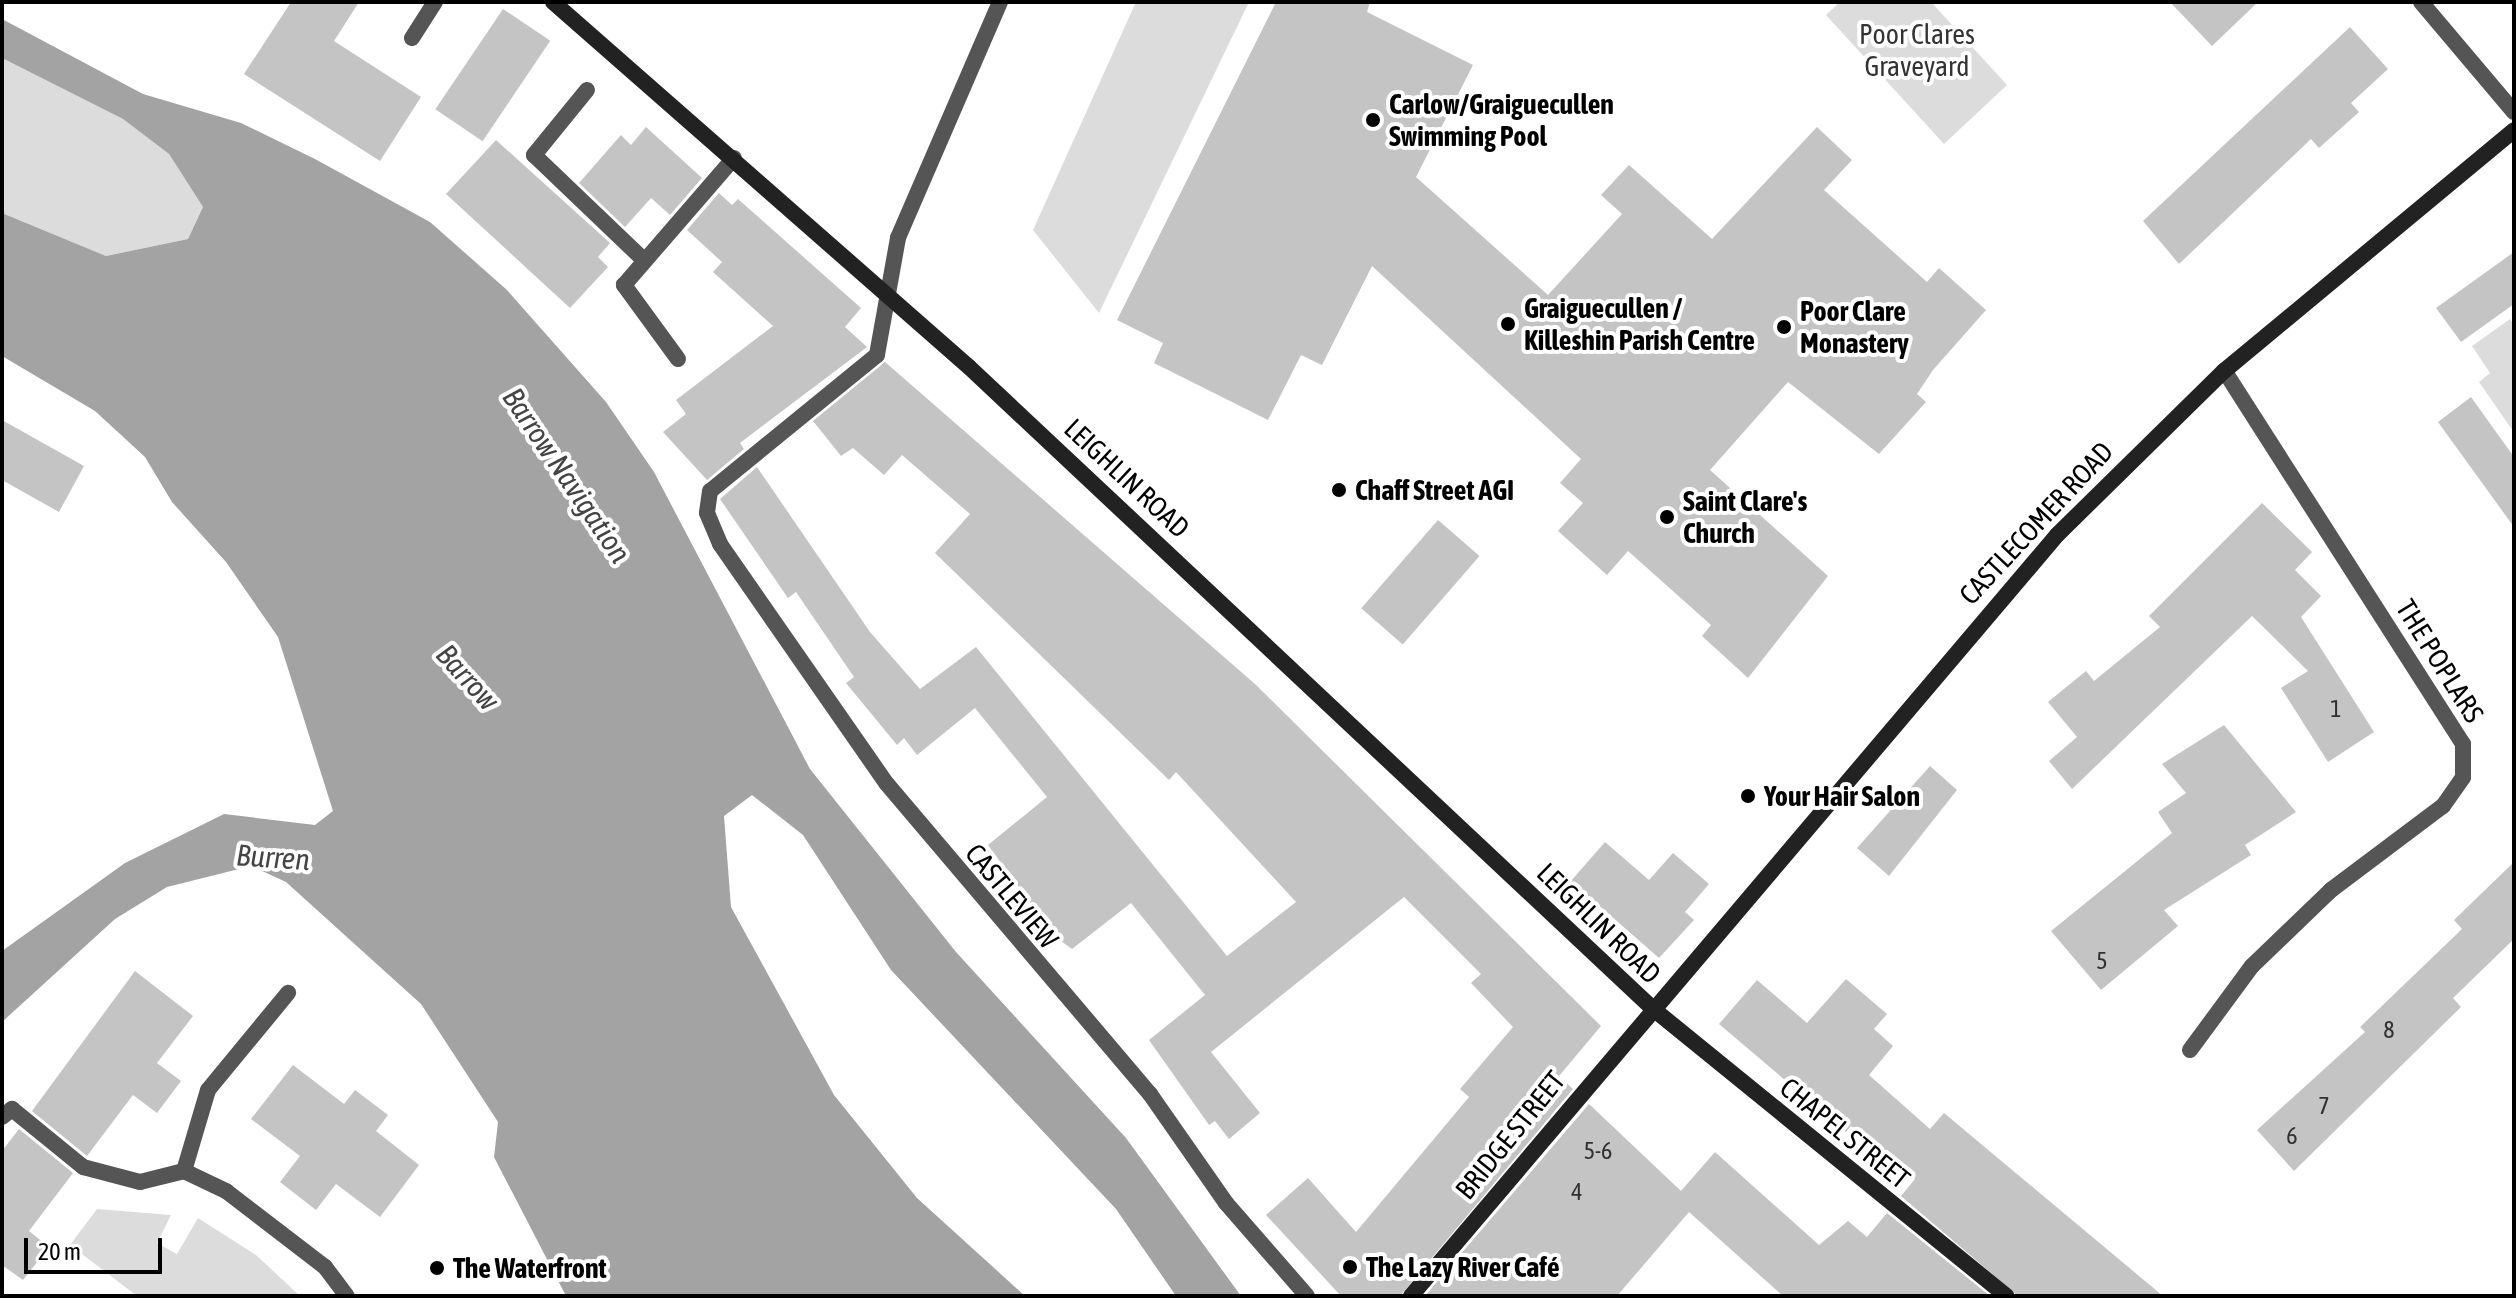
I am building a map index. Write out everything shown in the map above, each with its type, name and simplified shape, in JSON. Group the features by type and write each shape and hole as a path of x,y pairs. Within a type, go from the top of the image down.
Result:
{"main road":[{"name":"LEIGHLIN ROAD","path":"553,2 889,293 1652,1008"},
{"name":"CASTLECOMER ROAD","path":"1652,1008 2034,561 2224,371 2514,130"},
{"name":"BRIDGE STREET","path":"1411,1296 1652,1008"},
{"name":"CHAPEL STREET","path":"1652,1008 2007,1296"}],"street":[{"path":"412,38 435,2"},
{"path":"889,293 898,238 1000,2"},
{"path":"2421,2 2514,112"},
{"path":"587,90 534,155 645,261"},
{"path":"678,359 624,285 734,158"},
{"name":"CASTLEVIEW","path":"889,293 877,355 710,491 707,509 720,544 887,784 1150,1094 1226,1203 1307,1296"},
{"name":"THE POPLARS","path":"2190,1050 2252,966 2331,890 2443,806 2463,777 2463,744 2224,371"},
{"path":"184,1171 208,1090 288,993"},
{"path":"2,1117 12,1109 83,1167 140,1182 184,1171 226,1191 325,1267 347,1296"}],"green space":[{"path":"1136,2 1249,2 1099,313 1033,230"},
{"name":"Poor Clares Graveyard","path":"1840,2 1931,2 2007,85 1944,144 1826,15"},
{"path":"2,58 123,119 169,154 203,207 188,239 106,256 2,213"},
{"path":"2510,319 2514,325 2513,431 2479,382 2490,373 2472,346"},
{"path":"97,1209 171,1215 157,1243 177,1254 198,1218 256,1255 300,1296 137,1296 70,1245"}],"water":[{"path":"2,19 143,94 241,123 315,159 430,222 507,290 606,402 654,472 810,769 956,952 1126,1138 1241,1296 1176,1296 1116,1209 891,970 803,835 752,795 724,816 731,907 834,1095 917,1198 1025,1296 566,1296 494,1157 498,1122 421,1004 286,882 251,866 167,887 115,919 2,1022 2,951 125,863 224,814 315,825 333,811 278,637 226,562 172,502 145,457 95,411 2,356 2,213 106,256 188,239 203,207 169,154 123,119 2,58"}],"building":[{"path":"291,2 359,2 334,41 421,97 380,161 244,74"},
{"path":"1276,2 1370,2 1367,12 1473,65 1416,177 1548,295 1622,214 1601,195 1629,165 1712,239 1817,127 1852,160 1824,190 1927,282 1939,268 1986,310 1933,370 1917,394 1926,402 1879,454 1788,382 1710,470 1828,576 1748,678 1702,636 1711,625 1628,551 1607,575 1558,531 1583,503 1560,483 1581,459 1372,266 1322,365 1301,355 1268,420 1154,363 1163,343 1117,320"},
{"path":"2170,2 2258,2 2212,46"},
{"path":"503,9 550,41 483,141 435,109"},
{"path":"2350,27 2388,69 2351,103 2359,112 2319,148 2311,139 2179,264 2143,221"},
{"path":"646,127 702,178 670,215 651,198 625,227 579,183 621,135 631,145"},
{"path":"496,140 610,243 598,257 608,267 570,308 446,194"},
{"path":"719,193 732,205 738,199 861,308 845,327 867,347 740,443 744,449 707,480 663,432 686,414 676,400 773,326 713,272 722,262 687,230"},
{"path":"2514,252 2514,304 2461,342 2436,308"},
{"path":"885,362 1255,684 1601,1026 1559,1076 1573,1089 1400,1296 1341,1296 1266,1215 1308,1178 1356,1232 1469,1097 1460,1089 1513,1027 1471,983 1481,974 1404,897 1211,1052 1260,1113 1229,1139 1215,1121 1209,1125 1149,1040 1205,995 1131,903 1072,949 1054,936 988,845 1047,797 975,708 917,755 904,738 897,745 846,683 854,677 796,592 788,598 720,499 757,467 870,632 920,689 976,647 1227,956 1296,902 1176,772 1169,780 935,553 970,514 902,455 884,475 853,448 841,456 813,421"},
{"path":"2471,397 2514,457 2514,527 2438,422"},
{"path":"2,420 84,466 59,512 2,480"},
{"path":"2262,503 2312,552 2295,570 2321,596 2301,617 2374,732 2328,762 2281,688 2308,671 2252,616 2072,789 2049,761 2077,737 2048,702 2086,671 2094,681 2160,627 2149,616"},
{"path":"1438,520 1480,556 1403,644 1361,608"},
{"path":"2224,725 2296,812 2245,845 2251,855 2164,910 2178,926 2101,990 2051,931 2172,833 2158,812 2186,793 2162,764"},
{"path":"1930,766 1957,790 1889,876 1857,848"},
{"path":"1605,842 1649,880 1673,853 1709,884 1685,912 1694,920 1659,958 1571,881"},
{"path":"2514,862 2514,939 2453,998 2461,1007 2294,1171 2257,1130 2365,1032 2360,1027 2462,929 2454,920"},
{"path":"135,971 193,1016 157,1063 181,1081 157,1113 133,1095 87,1156 32,1111"},
{"path":"1846,979 1887,1014 1874,1029 1893,1046 1869,1075 1930,1129 1944,1113 2163,1296 2018,1296 1901,1196 1915,1179 1851,1126 1846,1132 1719,1024 1757,980 1807,1023"},
{"path":"293,1065 344,1104 355,1090 388,1115 376,1131 419,1165 380,1217 336,1184 316,1210 280,1182 300,1156 251,1119"},
{"path":"1589,1104 1681,1191 1715,1152 1819,1245 1848,1221 1867,1237 1887,1213 1990,1296 1783,1296 1689,1212 1617,1296 1425,1296"},
{"path":"19,1129 73,1173 29,1231 49,1247 23,1280 2,1265 2,1151"}],"place":[{"name":"Carlow/Graiguecullen Swimming Pool","path":"1373,120"},
{"name":"Graiguecullen / Killeshin Parish Centre","path":"1508,324"},
{"name":"Poor Clare Monastery","path":"1784,327"},
{"name":"Chaff Street AGI","path":"1339,490"},
{"name":"Saint Clare's Church","path":"1667,517"},
{"name":"Your Hair Salon","path":"1748,796"},
{"name":"The Lazy River Café","path":"1350,1267"},
{"name":"The Waterfront","path":"437,1268"}],"water label":[{"name":"Barrow Navigation","path":"567,475"},
{"name":"Barrow","path":"468,677"},
{"name":"Burren","path":"273,857"}]}
